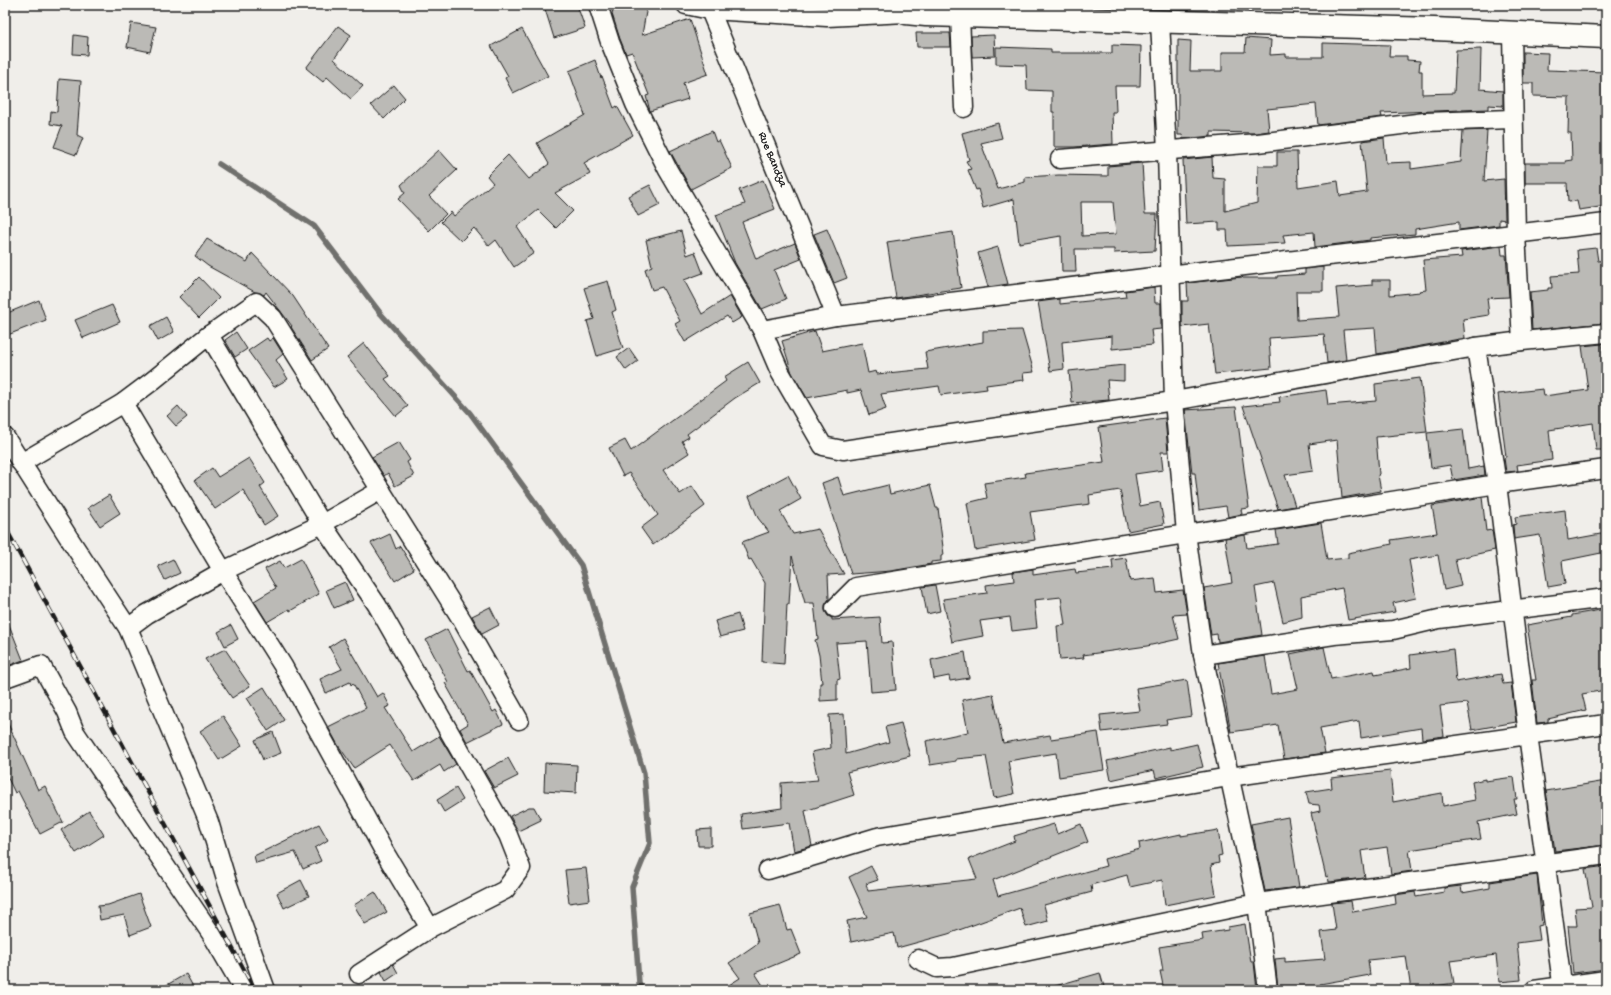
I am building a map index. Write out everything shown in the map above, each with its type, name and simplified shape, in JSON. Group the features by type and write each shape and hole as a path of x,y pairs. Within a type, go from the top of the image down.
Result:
{"street":[{"path":"598,5 610,42 635,104 665,163 762,330 780,372 823,446 843,450 1174,401 1476,348 1522,341 1606,333"},
{"path":"686,5 827,17 914,10 960,16 1051,12 1160,22 1434,29 1512,34 1606,37"},
{"name":"Rue Bandza","path":"708,8 836,316"},
{"path":"960,16 964,108"},
{"path":"1160,22 1167,151 1169,275 1174,401 1186,533 1203,655 1257,903 1268,990"},
{"path":"1512,34 1512,119 1522,341"},
{"path":"1060,159 1258,143 1425,122 1512,119"},
{"path":"762,330 836,316 1606,223"},
{"path":"21,463 123,403 209,335 256,302 273,318 462,620 519,720"},
{"path":"209,335 322,524 377,605 508,835 521,868 505,890 430,928 359,974"},
{"path":"1476,348 1497,484 1514,610 1528,734 1562,988"},
{"path":"123,403 223,571 283,666 385,853 430,928"},
{"path":"5,436 68,538 128,628 209,822 227,882 266,990"},
{"path":"835,608 856,587 1497,484 1606,469"},
{"path":"128,628 147,614 223,571 322,524 381,490"},
{"path":"1203,655 1334,635 1393,630 1439,619 1606,598"},
{"path":"5,678 41,665 67,712 75,732 212,935 244,990"},
{"path":"768,870 877,837 1229,777 1606,724"},
{"path":"918,959 937,968 953,967 1257,903 1606,855"},
{"path":"1534,990 1562,988 1606,980"}],"building":[{"path":"556,5 577,5 585,28 554,38 545,9"},
{"path":"614,5 647,6 642,35 690,19 708,74 683,83 688,99 650,111 646,96 649,95 632,52 626,54 620,39 612,14"},
{"path":"131,23 156,27 150,52 127,47"},
{"path":"338,26 351,35 334,59 363,86 351,99 327,77 323,82 306,68"},
{"path":"522,29 548,76 513,93 505,78 508,76 491,46"},
{"path":"916,33 950,33 951,47 917,47"},
{"path":"74,35 88,37 87,55 73,54"},
{"path":"994,35 995,56 972,57 971,36"},
{"path":"1246,38 1271,40 1270,55 1286,54 1286,57 1323,57 1323,43 1390,45 1389,56 1407,56 1407,60 1420,61 1419,71 1422,71 1422,94 1454,93 1456,50 1481,49 1480,89 1503,91 1503,106 1488,105 1488,109 1381,113 1382,117 1318,125 1316,104 1267,109 1269,131 1256,133 1211,132 1211,136 1183,139 1182,135 1178,135 1178,40 1191,41 1190,71 1222,71 1222,52 1245,52"},
{"path":"1112,45 1141,46 1140,86 1115,86 1116,112 1112,112 1113,144 1054,147 1054,112 1052,112 1052,91 1027,90 1026,65 996,64 996,47 1051,49 1051,53 1112,53"},
{"path":"1523,52 1548,53 1547,70 1606,72 1606,206 1579,210 1577,201 1568,202 1567,183 1525,183 1525,163 1566,163 1565,161 1572,160 1571,133 1568,133 1569,97 1533,96 1533,83 1523,83"},
{"path":"595,60 614,108 617,106 633,135 584,163 590,174 555,193 573,211 556,228 538,210 517,227 534,253 514,267 496,240 489,246 474,228 461,241 441,222 451,212 454,216 493,183 487,176 508,155 529,179 549,164 537,143 585,115 569,71"},
{"path":"59,79 81,81 77,135 83,138 76,155 54,147 62,126 50,124 51,111 57,112"},
{"path":"394,85 405,98 384,119 371,105"},
{"path":"998,123 1002,138 981,143 998,189 1025,182 1025,177 1059,175 1108,176 1108,166 1142,163 1145,214 1157,214 1155,251 1114,253 1114,249 1075,249 1076,272 1062,272 1061,236 1019,243 1014,199 983,208 978,189 976,190 968,170 971,169 966,161 969,160 962,133","holes":["1081,202 1113,202 1116,234 1082,236"]},
{"path":"1487,130 1484,181 1504,179 1505,220 1499,219 1499,225 1459,230 1459,222 1415,229 1415,234 1370,238 1370,240 1315,247 1314,232 1283,235 1285,243 1228,246 1227,230 1219,230 1219,222 1186,224 1183,160 1212,157 1213,178 1225,179 1225,211 1257,203 1258,166 1277,166 1277,152 1297,152 1298,187 1338,181 1340,196 1367,192 1362,141 1384,138 1386,163 1411,162 1411,169 1461,162 1463,131"},
{"path":"712,131 716,142 719,140 732,168 691,189 670,151"},
{"path":"439,150 457,170 429,196 446,214 429,231 398,199 405,193 401,185"},
{"path":"763,180 775,209 742,222 756,259 795,243 801,259 774,270 786,299 762,309 735,263 716,215 745,204 739,190"},
{"path":"650,185 660,205 638,216 628,196"},
{"path":"827,229 847,278 834,283 814,234"},
{"path":"681,231 687,255 695,252 703,273 684,280 702,314 730,296 742,317 732,323 727,316 685,342 675,324 680,321 662,287 652,290 645,269 652,266 646,240"},
{"path":"953,232 961,288 896,298 887,242"},
{"path":"207,239 247,262 252,253 293,296 328,349 312,360 291,327 292,326 266,292 264,295 255,292 208,266 195,256"},
{"path":"1501,246 1502,255 1506,255 1509,297 1487,298 1489,315 1463,319 1465,338 1377,354 1375,328 1343,330 1346,360 1327,363 1324,334 1269,338 1271,368 1215,374 1209,324 1182,327 1182,301 1188,301 1187,283 1242,277 1277,278 1277,276 1305,274 1305,269 1323,267 1323,291 1296,291 1297,320 1339,317 1336,288 1372,285 1372,280 1390,280 1390,295 1420,292 1419,291 1426,290 1423,260 1462,257 1461,251"},
{"path":"998,247 1008,284 988,287 978,253"},
{"path":"1596,248 1598,261 1606,260 1606,323 1532,330 1530,292 1548,290 1548,288 1552,288 1551,276 1579,274 1577,250"},
{"path":"199,277 219,298 199,318 179,297"},
{"path":"608,281 616,310 612,312 623,348 597,356 587,321 594,319 584,288"},
{"path":"1154,287 1155,303 1161,303 1161,329 1151,330 1153,345 1112,349 1112,336 1062,342 1064,369 1050,371 1038,302 1060,299 1060,304 1126,297 1125,291"},
{"path":"39,300 46,320 5,336 5,314"},
{"path":"112,305 120,322 83,338 75,320"},
{"path":"166,317 174,332 158,341 150,326"},
{"path":"1022,330 1034,372 1023,373 1024,380 986,385 987,389 941,395 939,386 881,394 886,409 869,415 861,390 847,393 847,390 807,398 792,373 782,341 815,331 822,351 862,343 868,373 876,371 877,374 928,369 925,352 983,342 983,331"},
{"path":"236,332 247,349 235,357 225,340"},
{"path":"267,338 269,341 273,338 283,354 276,360 288,379 274,387 248,351"},
{"path":"364,343 390,376 385,379 408,406 396,416 347,357"},
{"path":"1602,344 1606,367 1606,450 1596,450 1593,423 1549,430 1552,460 1517,465 1518,471 1506,472 1504,458 1506,457 1498,394 1543,389 1544,396 1588,390 1582,346"},
{"path":"629,348 638,361 626,370 617,357"},
{"path":"748,362 760,383 735,398 687,434 689,437 682,441 689,453 663,470 680,494 692,486 705,506 653,545 641,528 658,515 629,473 623,476 609,448 625,440 631,451 726,381 724,377"},
{"path":"1124,365 1124,381 1107,380 1109,400 1072,403 1069,371"},
{"path":"1420,378 1427,432 1376,437 1378,475 1381,491 1342,498 1337,440 1309,444 1313,471 1285,475 1295,506 1278,509 1243,406 1280,402 1279,397 1326,390 1328,405 1376,401 1375,384"},
{"path":"178,406 187,417 176,426 167,416"},
{"path":"1236,407 1249,508 1241,509 1242,514 1228,517 1226,506 1199,510 1195,473 1192,473 1185,410"},
{"path":"1165,418 1168,452 1161,452 1163,470 1135,474 1140,506 1160,502 1164,524 1128,531 1120,490 1089,495 1090,504 1030,512 1035,540 975,550 967,503 987,498 984,483 1026,477 1025,473 1104,462 1099,427"},
{"path":"1463,429 1468,469 1484,466 1485,475 1453,480 1450,465 1431,468 1427,433"},
{"path":"399,442 410,460 407,462 414,476 395,486 388,473 384,476 372,457"},
{"path":"249,458 265,483 260,487 278,516 264,525 243,490 215,509 195,480 212,468 218,477"},
{"path":"788,475 801,499 780,511 793,534 818,529 844,574 828,575 829,599 825,605 825,611 828,616 832,618 832,620 880,617 882,643 892,642 896,690 871,692 867,641 836,643 840,679 837,680 837,700 820,701 820,683 822,683 819,655 815,640 818,639 814,603 805,603 792,556 789,604 787,604 784,664 762,662 765,583 751,559 749,560 742,542 769,532 758,518 749,496"},
{"path":"838,477 844,496 888,485 890,494 930,485 936,508 938,508 944,555 941,556 941,561 891,571 851,574 822,483"},
{"path":"109,495 120,513 100,526 88,508"},
{"path":"1482,497 1486,531 1492,530 1495,550 1455,559 1461,586 1444,590 1438,555 1409,560 1416,598 1393,603 1395,612 1348,620 1342,588 1301,596 1302,617 1283,622 1274,583 1255,587 1262,635 1218,642 1217,634 1211,635 1204,588 1232,583 1225,538 1245,535 1247,548 1278,544 1276,530 1321,523 1327,560 1348,558 1348,553 1392,544 1391,540 1437,533 1432,506"},
{"path":"1565,510 1568,540 1606,533 1606,552 1562,561 1565,584 1548,587 1540,535 1514,539 1513,525 1516,524 1515,517"},
{"path":"390,534 396,549 400,546 414,569 395,581 371,543"},
{"path":"1126,558 1130,581 1155,578 1157,593 1183,590 1187,614 1173,615 1179,639 1147,646 1083,655 1084,658 1060,660 1057,626 1065,625 1061,597 1034,600 1037,628 1012,631 1010,617 980,621 983,636 952,642 943,599 987,593 986,585 1014,581 1013,572 1033,569 1033,575 1075,569 1076,573 1113,569 1112,560"},
{"path":"173,559 180,573 165,580 158,566"},
{"path":"301,559 319,594 290,611 289,609 267,622 254,601 276,588 265,569 280,561 284,568"},
{"path":"345,582 353,600 334,608 326,590"},
{"path":"935,585 940,611 927,614 922,587"},
{"path":"490,607 499,625 482,634 472,616"},
{"path":"1606,609 1606,690 1582,694 1586,710 1548,719 1548,722 1537,723 1532,680 1536,680 1527,625"},
{"path":"738,614 743,631 720,637 715,621"},
{"path":"6,617 23,660 5,667 5,618"},
{"path":"231,625 238,639 225,646 218,632"},
{"path":"447,629 468,671 470,670 493,712 496,710 503,724 467,742 460,729 468,724 445,683 448,682 426,640"},
{"path":"343,638 377,697 383,693 390,706 385,708 413,752 439,736 456,764 444,772 440,765 414,781 390,745 354,768 328,727 366,708 353,683 351,685 350,682 326,693 320,679 342,669 329,647"},
{"path":"1324,647 1331,679 1374,671 1375,675 1411,668 1410,655 1453,649 1456,682 1501,674 1503,684 1511,683 1516,722 1472,730 1467,703 1440,706 1444,736 1422,739 1421,728 1361,738 1359,721 1320,728 1325,753 1284,759 1278,725 1231,732 1218,663 1265,656 1271,694 1298,689 1290,654"},
{"path":"225,649 250,686 232,698 205,659"},
{"path":"965,652 969,678 950,681 949,676 934,679 931,660"},
{"path":"1187,680 1192,716 1166,720 1167,724 1102,732 1100,715 1140,711 1136,688"},
{"path":"264,687 284,720 268,731 247,698"},
{"path":"993,694 1003,743 1050,735 1051,739 1098,732 1104,770 1059,777 1056,753 1008,761 1014,794 994,798 986,756 956,759 956,761 930,765 926,741 968,732 962,700"},
{"path":"844,714 846,754 889,742 885,727 901,723 910,756 847,772 854,795 805,811 812,846 794,851 789,823 743,829 741,814 782,808 781,783 818,780 812,752 831,748 829,715"},
{"path":"223,716 242,746 219,760 200,731"},
{"path":"5,717 38,790 45,786 63,822 40,834 18,791 15,793 5,772"},
{"path":"273,732 281,753 263,760 255,740"},
{"path":"1197,744 1203,767 1156,778 1154,770 1111,780 1107,761 1170,747 1170,750"},
{"path":"508,758 518,776 494,788 484,771"},
{"path":"545,763 577,765 576,793 544,791"},
{"path":"1390,771 1393,802 1442,793 1443,806 1475,800 1472,782 1485,779 1485,781 1514,777 1517,799 1514,799 1517,814 1478,822 1481,839 1409,850 1412,871 1391,874 1387,847 1361,851 1365,878 1329,882 1328,876 1326,877 1311,813 1320,811 1319,805 1309,804 1306,792 1332,788 1331,778"},
{"path":"1606,781 1606,845 1555,851 1546,791"},
{"path":"456,788 463,800 444,812 437,800"},
{"path":"529,807 534,807 541,820 518,831 510,816"},
{"path":"89,811 104,835 76,853 61,830"},
{"path":"1288,817 1299,887 1265,891 1251,824"},
{"path":"319,824 328,840 315,848 321,861 303,869 295,852 256,863 254,856"},
{"path":"1054,824 1057,834 1081,824 1088,842 993,880 998,896 1106,866 1104,859 1140,849 1139,843 1181,834 1181,836 1218,830 1222,855 1218,856 1219,863 1211,865 1216,895 1165,905 1162,880 1130,887 1127,875 1091,885 1092,892 1044,905 1048,921 1026,927 1020,908 948,934 897,948 894,933 851,942 847,921 867,917 849,877 871,866 878,880 866,884 868,891 977,879 969,859 1015,841 1014,836"},
{"path":"711,829 711,846 698,846 697,830"},
{"path":"1606,866 1606,969 1573,973 1568,926 1577,926 1575,908 1592,907 1585,869"},
{"path":"586,868 590,900 569,903 565,870"},
{"path":"1537,875 1542,925 1538,926 1540,940 1517,943 1521,980 1499,982 1496,955 1450,961 1454,983 1411,990 1406,956 1368,960 1370,975 1320,984 1320,990 1278,990 1275,959 1285,958 1285,962 1325,959 1321,932 1336,930 1332,903 1351,901 1353,912 1396,904 1395,895 1415,892 1416,897 1444,892 1444,888 1461,886 1462,893 1490,888 1490,882"},
{"path":"301,880 309,896 284,908 277,893"},
{"path":"375,892 387,912 365,924 354,905"},
{"path":"139,894 151,927 130,935 124,915 100,920 98,906 108,905"},
{"path":"780,905 787,930 791,929 801,954 755,973 766,990 721,990 740,978 729,963 758,943 750,913"},
{"path":"1245,924 1251,962 1254,962 1257,990 1164,990 1160,971 1163,971 1159,947 1203,940 1202,934 1228,930 1228,927"},
{"path":"393,964 398,973 386,981 381,972"},
{"path":"1100,973 1105,990 1055,990 1055,986"},
{"path":"186,974 195,990 158,990"}],"waterway":[{"path":"219,164 314,226 381,314 470,413 581,565 644,773 650,843 632,887 639,983 642,990"}],"railway":[{"path":"5,527 255,990"}]}
